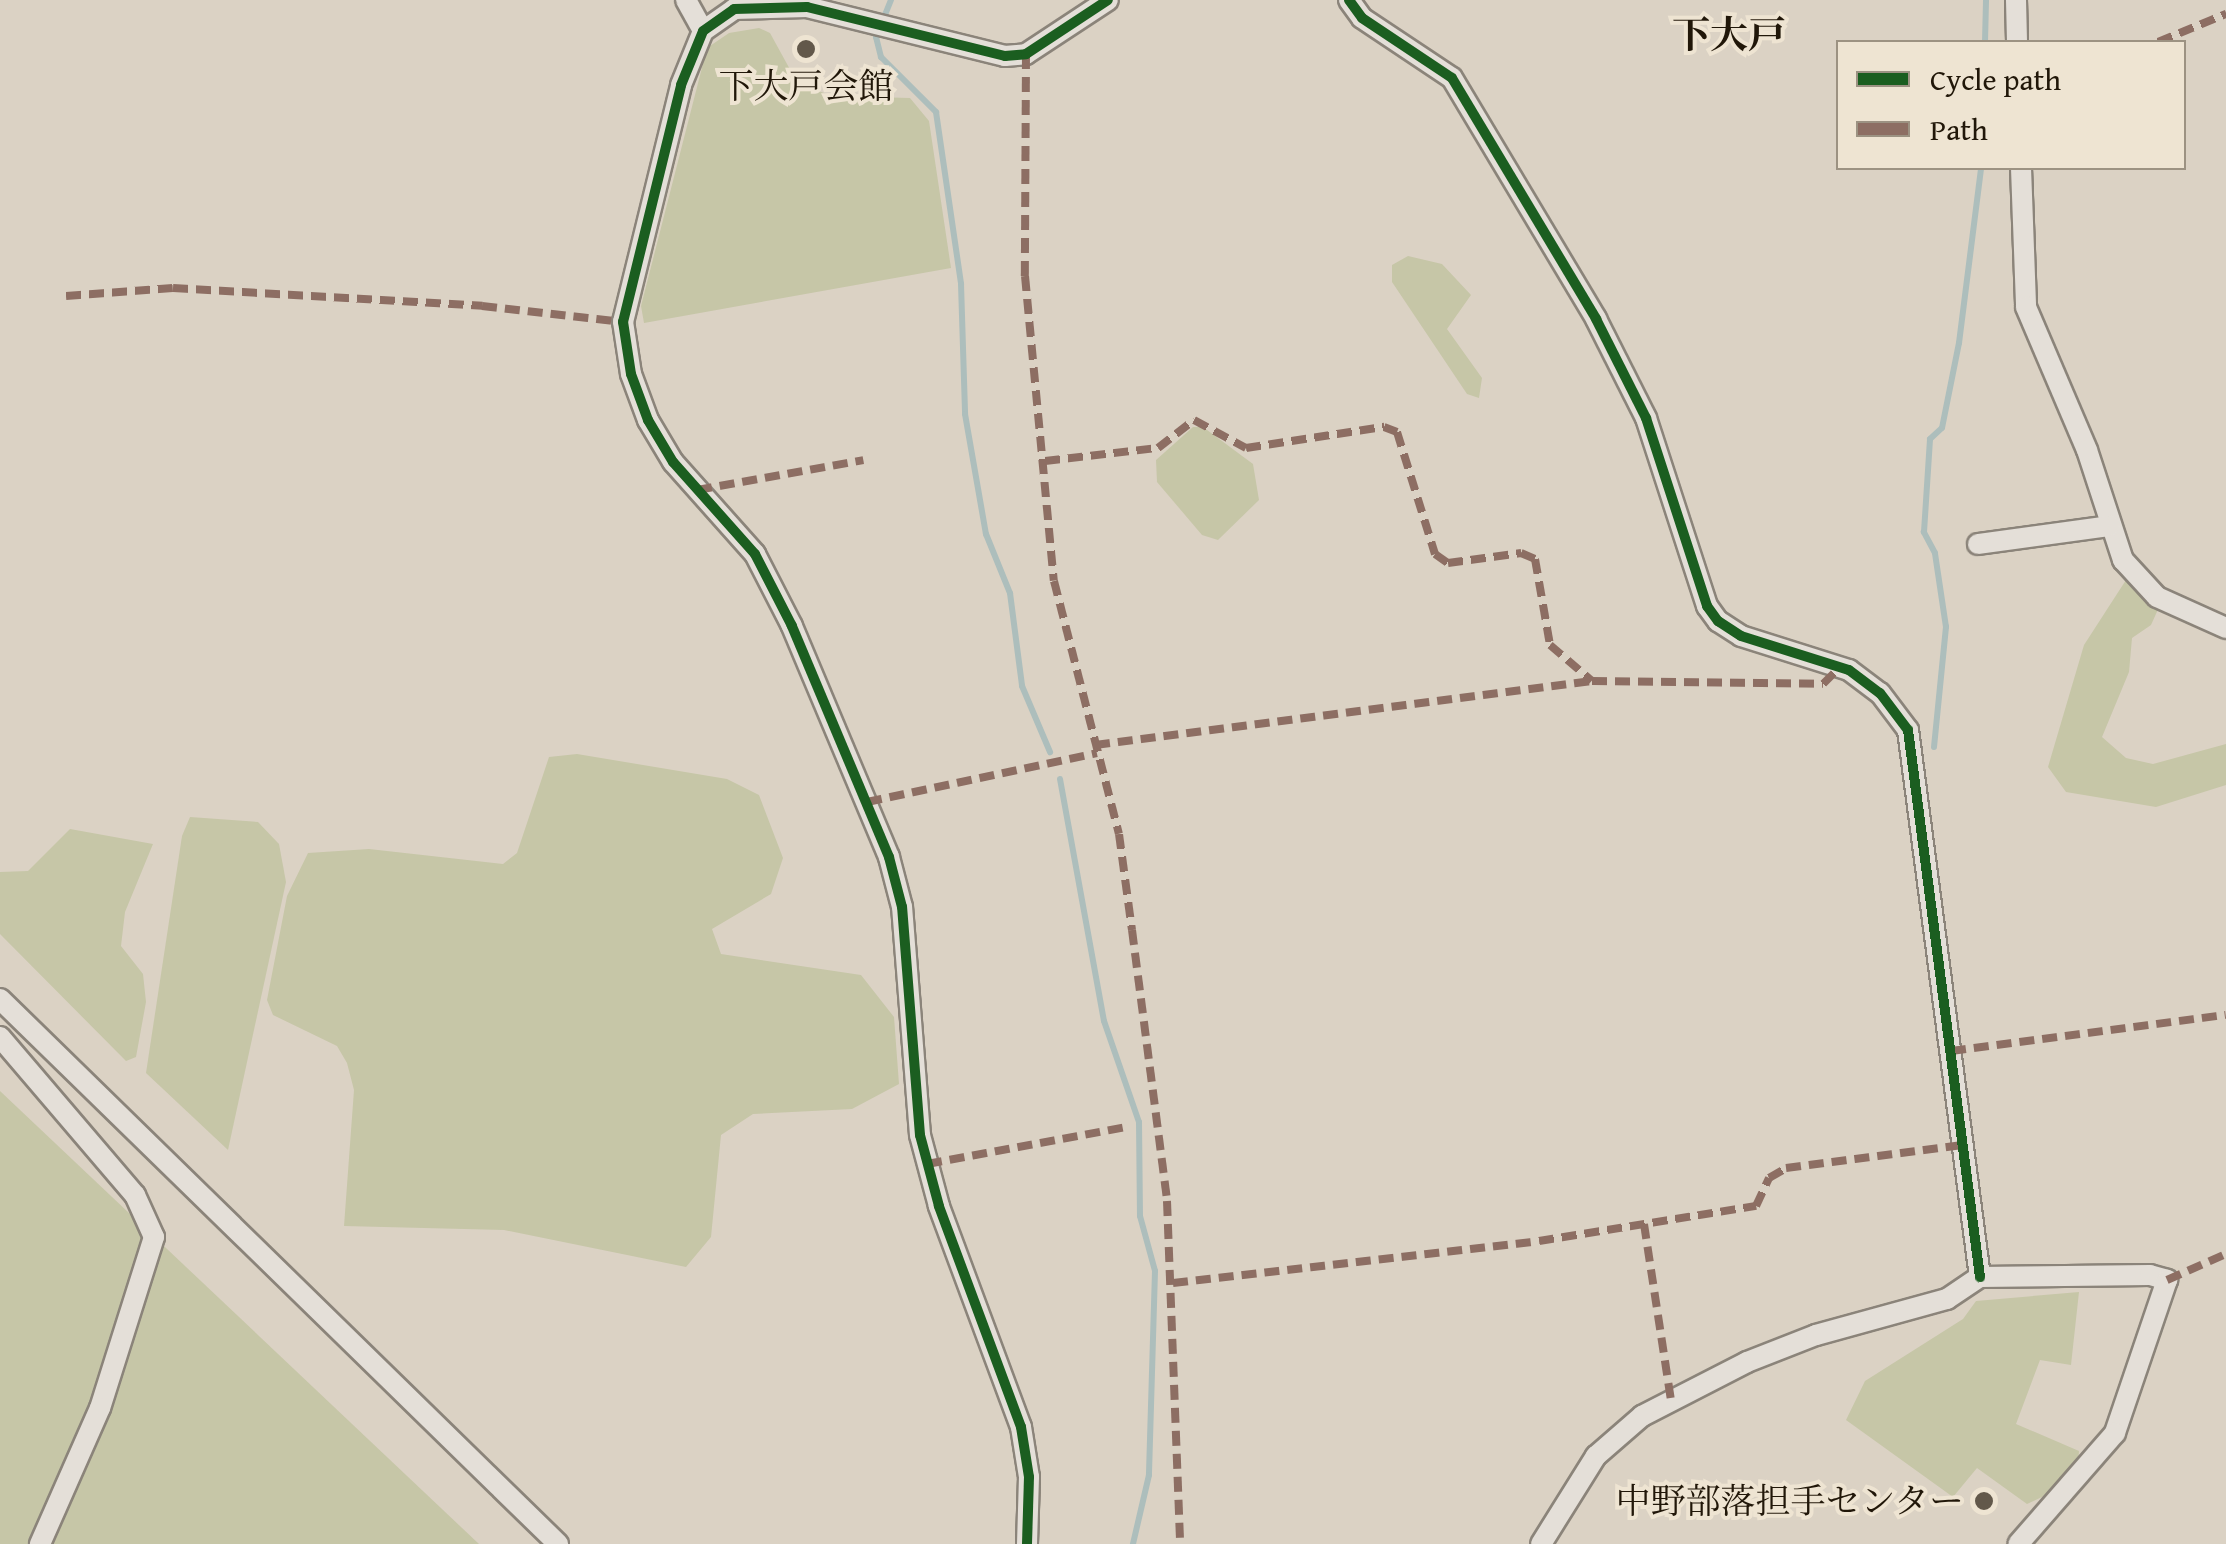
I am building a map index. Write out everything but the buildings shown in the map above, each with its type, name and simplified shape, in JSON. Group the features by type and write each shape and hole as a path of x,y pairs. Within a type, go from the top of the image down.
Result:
{"street":[{"path":"686,0 703,31"},
{"path":"1027,1544 1029,1476 1021,1427 939,1206 920,1134 902,907 889,857 792,626 755,554 673,462 630,374 624,322 680,85 703,31 734,9 807,4 986,54 1026,54 1108,0"},
{"path":"1349,0 1362,18 1452,78 1596,319 1646,418 1707,606 1718,621 1741,636 1849,670 1880,693 1908,730 1980,1277"},
{"path":"2016,0 2017,40"},
{"path":"2021,170 2020,284 2124,560 2157,597 2226,628"},
{"path":"1978,544 2110,526"},
{"path":"0,999 558,1544"},
{"path":"0,1038 135,1195 154,1236 100,1408 40,1544"},
{"path":"1541,1544 1596,1456 1642,1416 1748,1362 1816,1335 1948,1299 1980,1277 2150,1274 2167,1280 2115,1434 2018,1544"}],"green space":[{"path":"759,28 770,33 798,84 833,96 910,98 929,121 951,268 644,323 641,306 707,48 729,33"},
{"path":"1408,256 1442,264 1471,295 1447,329 1482,378 1479,398 1467,394 1392,282 1392,265"},
{"path":"1193,427 1203,427 1253,464 1259,500 1218,540 1202,535 1157,482 1156,460"},
{"path":"2126,580 2160,605 2151,625 2132,638 2129,672 2102,737 2126,758 2153,764 2226,744 2226,785 2156,807 2066,792 2048,767 2084,645"},
{"path":"577,754 727,779 759,795 783,858 771,894 712,929 721,954 861,975 894,1017 899,1084 852,1109 753,1114 721,1135 711,1237 686,1267 504,1230 344,1226 354,1090 347,1063 337,1046 273,1015 267,1000 287,896 308,853 369,849 503,864 517,853 549,757"},
{"path":"190,817 258,822 279,844 286,882 228,1150 146,1073 182,836"},
{"path":"70,829 153,844 125,912 121,946 143,974 146,1002 136,1057 126,1061 0,934 0,872 28,871"},
{"path":"0,1091 479,1544 0,1544"},
{"path":"2079,1292 2071,1365 2040,1360 2016,1424 2079,1451 2078,1465 2042,1497 2027,1504 1977,1468 1953,1497 1846,1420 1865,1381 1963,1319 1976,1301"}],"waterway":[{"path":"891,0 876,37 881,57 936,112 961,284 965,414 986,534 1010,593 1022,686 1050,752"},
{"path":"1985,40 1986,0"},
{"path":"1934,747 1946,627 1935,553 1924,532 1930,439 1942,428 1959,343 1981,170"},
{"path":"1060,779 1104,1021 1139,1122 1140,1216 1155,1271 1149,1475 1133,1544"}],"marked path":[{"path":"2163,40 2226,14"},
{"path":"1026,54 1025,276 1054,581 1119,834 1132,930 1167,1201 1180,1544"},
{"path":"66,296 173,288 482,306 623,322"},
{"path":"1045,461 1158,448 1194,420 1246,448 1384,427 1397,432 1435,554 1448,563 1521,553 1535,559 1550,645 1592,681"},
{"path":"697,490 863,460"},
{"path":"1095,745 1592,681 1823,684 1839,668"},
{"path":"867,802 1097,753"},
{"path":"1951,1051 2226,1015"},
{"path":"927,1164 1126,1127"},
{"path":"1173,1283 1539,1241 1756,1206 1769,1178 1786,1168 1963,1145"},
{"path":"1644,1224 1671,1400"},
{"path":"2167,1280 2226,1254"}],"cycle path":[{"path":"1027,1544 1029,1477 1021,1427 939,1206 920,1135 902,907 889,857 792,626 755,554 673,462 648,420 631,374 623,322 681,85 703,31 734,9 807,7 1005,56 1026,54 1108,0"},
{"path":"1349,0 1362,18 1452,78 1596,319 1646,418 1707,606 1718,621 1741,636 1849,670 1880,693 1908,730 1980,1277"}],"place":[{"name":"下大戸会館","path":"806,49"},
{"name":"中野部落担手センター","path":"1984,1501"}],"district":[{"name":"下大戸","path":"1729,35"}]}
